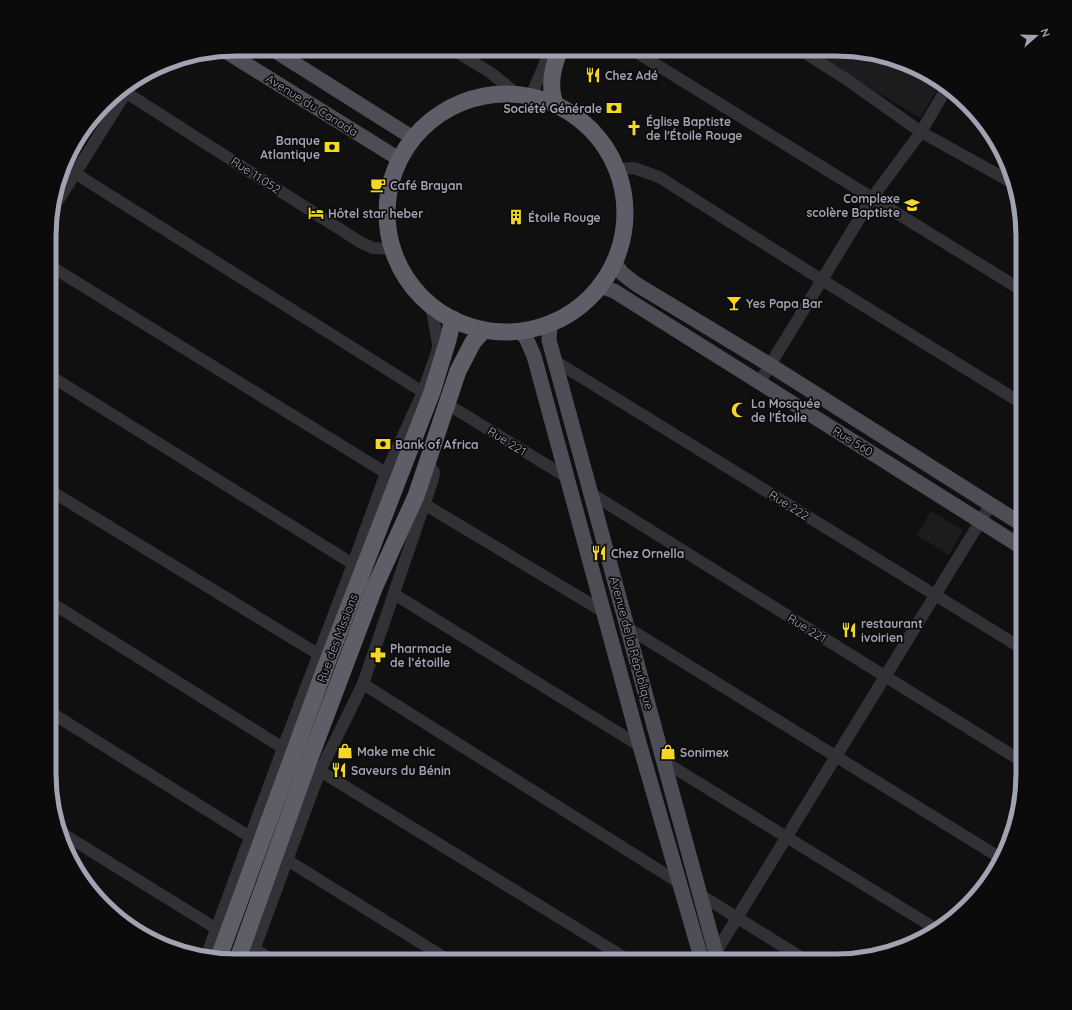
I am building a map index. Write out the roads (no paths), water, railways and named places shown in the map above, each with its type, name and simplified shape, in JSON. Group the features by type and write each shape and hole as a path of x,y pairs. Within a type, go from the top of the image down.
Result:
{"highway":[{"path":"555,103 551,89 552,75 558,56"},
{"path":"500,93 524,94 555,103 570,111 593,131 607,149 617,169 623,190 625,217 621,243 614,263 600,286 591,297 576,310 550,324 520,332 484,330 471,327 453,319 431,305 418,293 399,265 393,250 388,227 387,204 391,181 399,160 413,138 435,116 462,101 485,95 500,93"},
{"name":"Rue des Missions","path":"220,953 328,663 432,392 453,319"},
{"name":"Rue des Missions","path":"240,954 308,763 375,586 416,496 458,371 473,342 484,330"}],"main road":[{"name":"Avenue du Canada","path":"233,56 399,160"},
{"path":"283,56 413,138"},
{"name":"Rue 560","path":"614,263 623,274 636,284 770,365 1016,520"},
{"name":"Rue 560","path":"600,286 614,291 1016,543"},
{"name":"Avenue de la République","path":"550,324 550,340 555,361 716,954"},
{"name":"Avenue de la République","path":"520,332 526,338 534,356 640,746 700,954"}],"street":[{"path":"463,56 524,94 547,56"},
{"path":"643,56 1016,287"},
{"path":"811,56 921,132 1007,179"},
{"name":"Rue 11.052","path":"129,91 360,242 373,248 393,250"},
{"path":"759,383 872,198 921,132 944,92"},
{"path":"63,186 70,171 119,99"},
{"path":"617,169 634,168 659,176 822,280 1016,400"},
{"path":"70,171 423,392"},
{"path":"56,269 386,473"},
{"path":"208,952 386,473 423,392 438,349 431,305"},
{"name":"Rue 222","path":"555,361 1016,645"},
{"path":"56,379 353,564"},
{"name":"Rue 221","path":"447,404 568,478"},
{"path":"253,954 320,771 363,684 434,475 434,472 428,462"},
{"path":"56,494 318,654"},
{"name":"Rue 221","path":"592,494 1016,758"},
{"path":"424,504 604,612"},
{"path":"718,954 737,918 786,837 991,504"},
{"path":"394,594 640,746"},
{"path":"56,608 283,748"},
{"path":"628,628 996,855"},
{"path":"363,684 680,884"},
{"path":"56,716 250,837"},
{"path":"663,761 932,926"},
{"path":"320,771 619,954"},
{"path":"68,837 217,929"},
{"path":"287,860 439,954"},
{"path":"699,894 796,954"},
{"path":"255,949 263,954"}],"place":[{"name":"Chez Adé","path":"593,75"},
{"name":"Société Générale","path":"614,108"},
{"name":"Église Baptiste de l'Étoile Rouge","path":"634,128"},
{"name":"Banque Atlantique","path":"332,147"},
{"name":"Café Brayan","path":"378,185"},
{"name":"Complexe scolère Baptiste","path":"912,205"},
{"name":"Hôtel star heber","path":"316,213"},
{"name":"Étoile Rouge","path":"516,217"},
{"name":"Yes Papa Bar","path":"734,303"},
{"name":"La Mosquée de l'Étoile","path":"739,410"},
{"name":"Bank of Africa","path":"383,444"},
{"name":"Chez Ornella","path":"599,553"},
{"name":"restaurant ivoirien","path":"849,630"},
{"name":"Pharmacie de l’étoille","path":"378,655"},
{"name":"Make me chic","path":"345,751"},
{"name":"Sonimex","path":"668,752"},
{"name":"Saveurs du Bénin","path":"339,770"}]}
